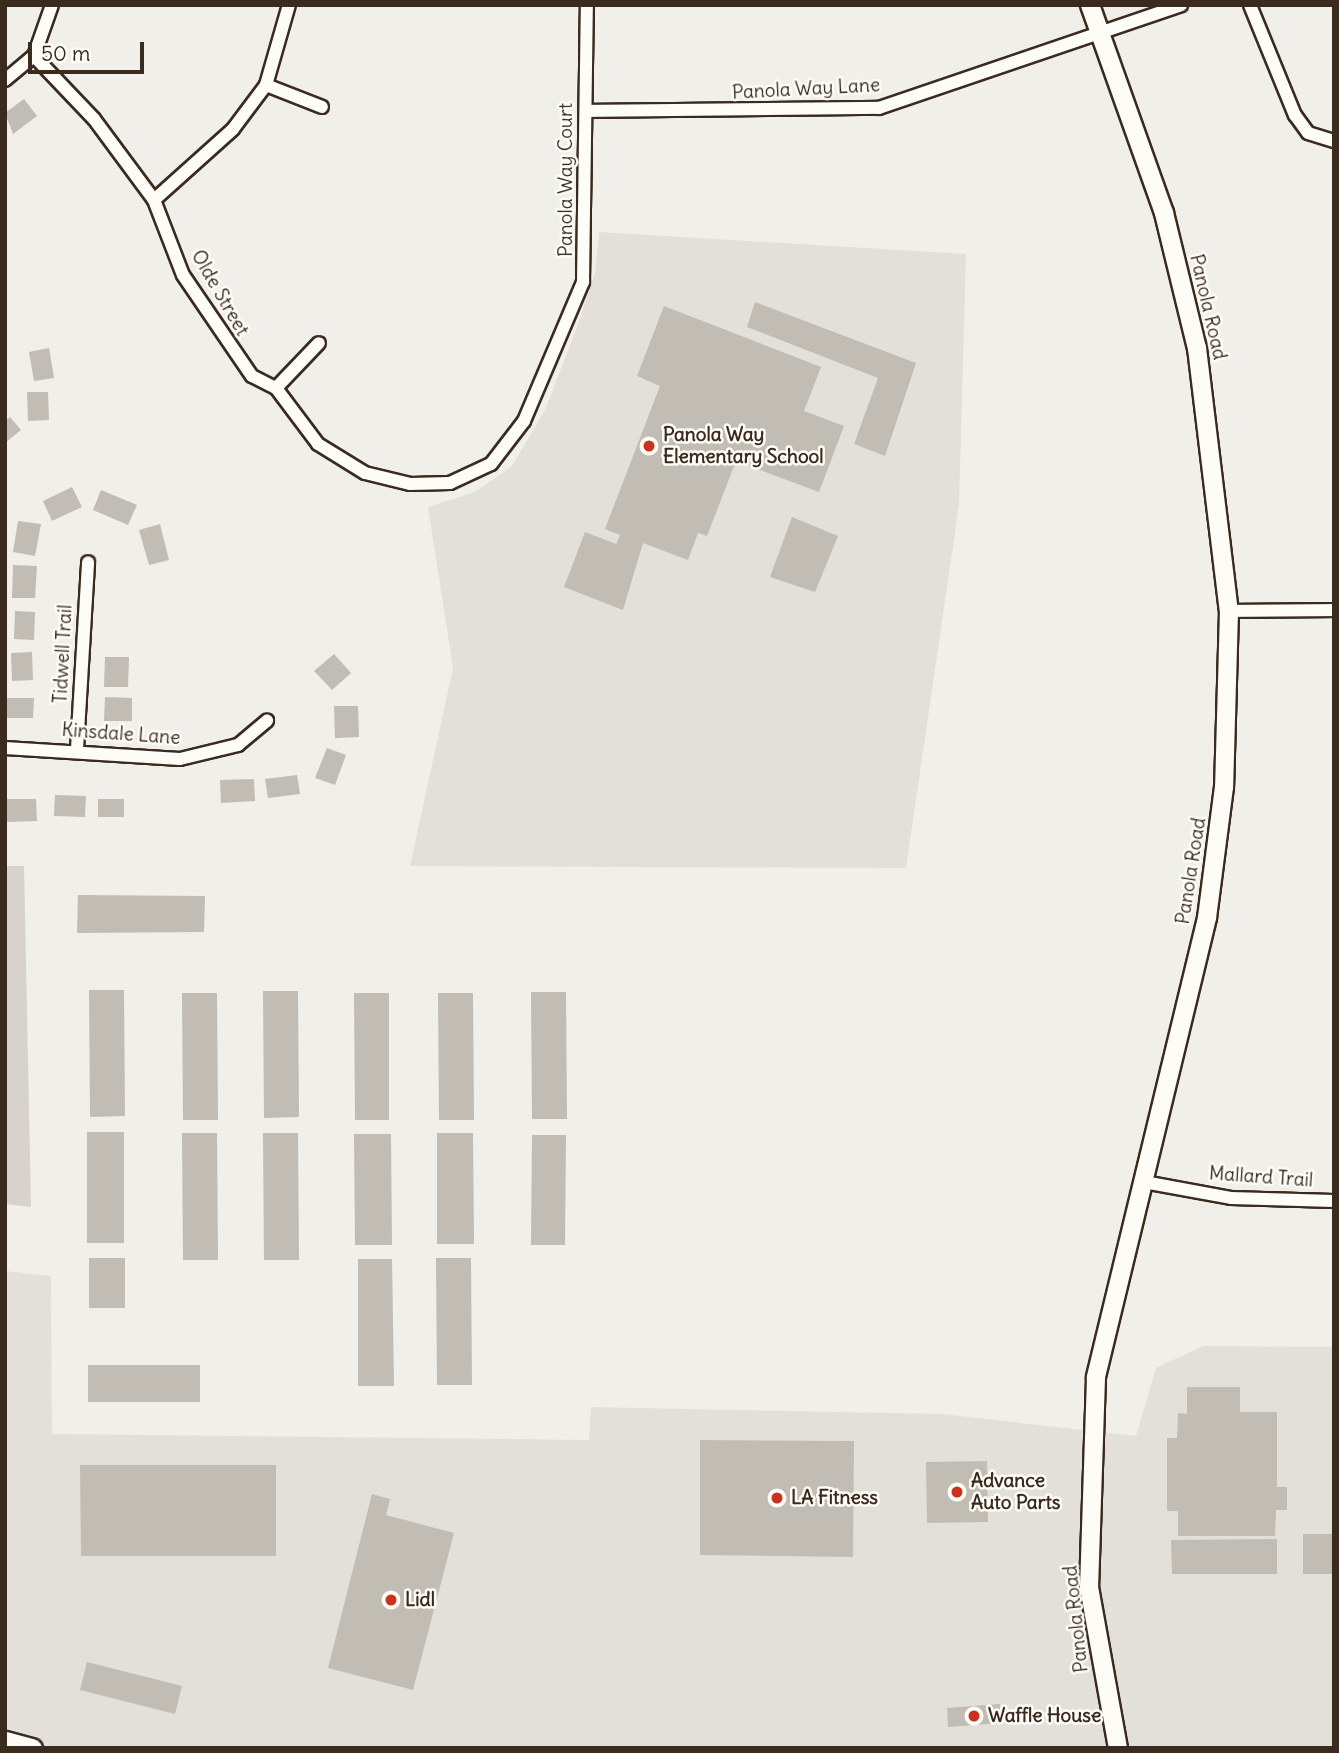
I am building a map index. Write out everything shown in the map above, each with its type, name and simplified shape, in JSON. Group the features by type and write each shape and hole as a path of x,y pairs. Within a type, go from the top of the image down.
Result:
{"main road":[{"name":"Panola Road","path":"1090,5 1164,213 1197,348 1229,611 1219,844 1144,1182 1096,1378 1089,1471 1091,1599 1118,1748"},
{"path":"5,1741 32,1748"}],"street":[{"path":"5,80 34,56 52,5"},
{"path":"153,200 233,129 266,85 289,5"},
{"name":"Panola Way Court","path":"385,478 450,483 491,464 524,421 583,282 587,5"},
{"name":"Panola Way Lane","path":"586,111 879,108 1101,37 1181,5"},
{"path":"1250,5 1295,115 1308,133 1334,141"},
{"name":"Olde Street","path":"34,56 94,119 153,200 183,275 229,348 252,376 276,388 318,443 385,478"},
{"path":"266,85 322,107"},
{"path":"276,388 319,343"},
{"name":"Tidwell Trail","path":"77,749 88,562"},
{"path":"1229,611 1334,610"},
{"name":"Kinsdale Lane","path":"5,748 77,749 180,759 238,745 267,721"},
{"name":"Mallard Trail","path":"1144,1182 1231,1198 1334,1201"}],"shaded area":[{"path":"599,232 966,254 959,505 906,868 410,866 453,668 428,507 475,492 512,466 545,410 576,330 595,273"},
{"path":"5,866 24,866 31,1207 5,1204"},
{"path":"5,1271 51,1276 52,1434 589,1440 591,1407 942,1414 1136,1436 1156,1368 1203,1346 1334,1347 1334,1748 5,1748"}],"building":[{"path":"24,99 37,116 13,134 5,113"},
{"path":"755,302 916,363 885,456 854,444 878,378 747,327"},
{"path":"664,306 821,367 804,411 844,426 819,492 736,461 707,536 698,533 688,560 643,543 623,610 564,587 585,532 616,544 620,535 605,529 660,386 637,376"},
{"path":"49,348 54,378 34,381 29,352"},
{"path":"27,392 48,392 49,420 28,421"},
{"path":"10,417 21,430 5,443 5,421"},
{"path":"72,487 82,507 52,521 43,501"},
{"path":"101,490 137,505 128,525 93,510"},
{"path":"792,517 838,536 815,592 770,577"},
{"path":"18,521 41,524 35,556 13,552"},
{"path":"160,524 169,560 149,565 139,530"},
{"path":"13,565 37,566 35,598 12,598"},
{"path":"15,611 35,612 34,640 14,639"},
{"path":"32,652 33,680 12,681 11,653"},
{"path":"334,654 351,673 332,690 314,671"},
{"path":"105,657 129,657 128,687 104,687"},
{"path":"105,697 132,698 132,721 104,721"},
{"path":"5,698 34,698 33,718 5,718"},
{"path":"334,706 358,706 359,737 335,738"},
{"path":"327,748 346,755 335,785 315,778"},
{"path":"297,775 300,794 268,798 265,779"},
{"path":"254,779 255,801 221,803 220,780"},
{"path":"55,795 86,796 85,817 54,816"},
{"path":"6,799 36,799 37,821 6,822"},
{"path":"98,799 124,799 124,817 98,817"},
{"path":"78,895 205,896 204,932 77,933"},
{"path":"89,990 124,990 125,1116 90,1117"},
{"path":"263,991 298,991 299,1117 264,1118"},
{"path":"531,992 566,992 567,1119 532,1119"},
{"path":"182,993 217,993 218,1120 183,1120"},
{"path":"354,993 389,993 389,1120 355,1120"},
{"path":"438,993 473,993 474,1120 439,1120"},
{"path":"87,1132 124,1132 124,1243 87,1243"},
{"path":"182,1133 217,1133 218,1260 183,1260"},
{"path":"263,1133 298,1133 299,1260 264,1260"},
{"path":"437,1133 473,1133 474,1244 437,1244"},
{"path":"354,1134 391,1134 392,1245 355,1245"},
{"path":"532,1135 566,1135 565,1245 531,1245"},
{"path":"89,1258 125,1258 125,1308 89,1308"},
{"path":"436,1258 471,1258 472,1385 437,1385"},
{"path":"358,1259 392,1259 394,1386 358,1386"},
{"path":"88,1365 200,1365 200,1402 88,1402"},
{"path":"1187,1387 1240,1387 1240,1412 1277,1412 1277,1487 1287,1487 1287,1510 1276,1510 1275,1536 1178,1536 1178,1511 1167,1511 1167,1438 1177,1438 1178,1413 1187,1414"},
{"name":"LA Fitness","path":"700,1440 854,1441 853,1557 700,1555"},
{"name":"Advance Auto Parts","path":"987,1461 988,1522 927,1523 926,1462"},
{"path":"80,1465 276,1465 276,1556 81,1556"},
{"name":"Lidl","path":"372,1494 390,1499 386,1515 454,1533 413,1690 328,1668"},
{"path":"1303,1534 1334,1534 1334,1574 1303,1574"},
{"path":"1277,1539 1277,1574 1172,1574 1171,1540"},
{"path":"87,1662 182,1686 175,1714 80,1690"},
{"name":"Waffle House","path":"1000,1704 1001,1723 948,1727 947,1708"}],"place":[{"name":"Panola Way Elementary School","path":"649,446"},
{"name":"Advance Auto Parts","path":"957,1492"},
{"name":"LA Fitness","path":"777,1498"},
{"name":"Lidl","path":"391,1600"},
{"name":"Waffle House","path":"974,1716"}]}
